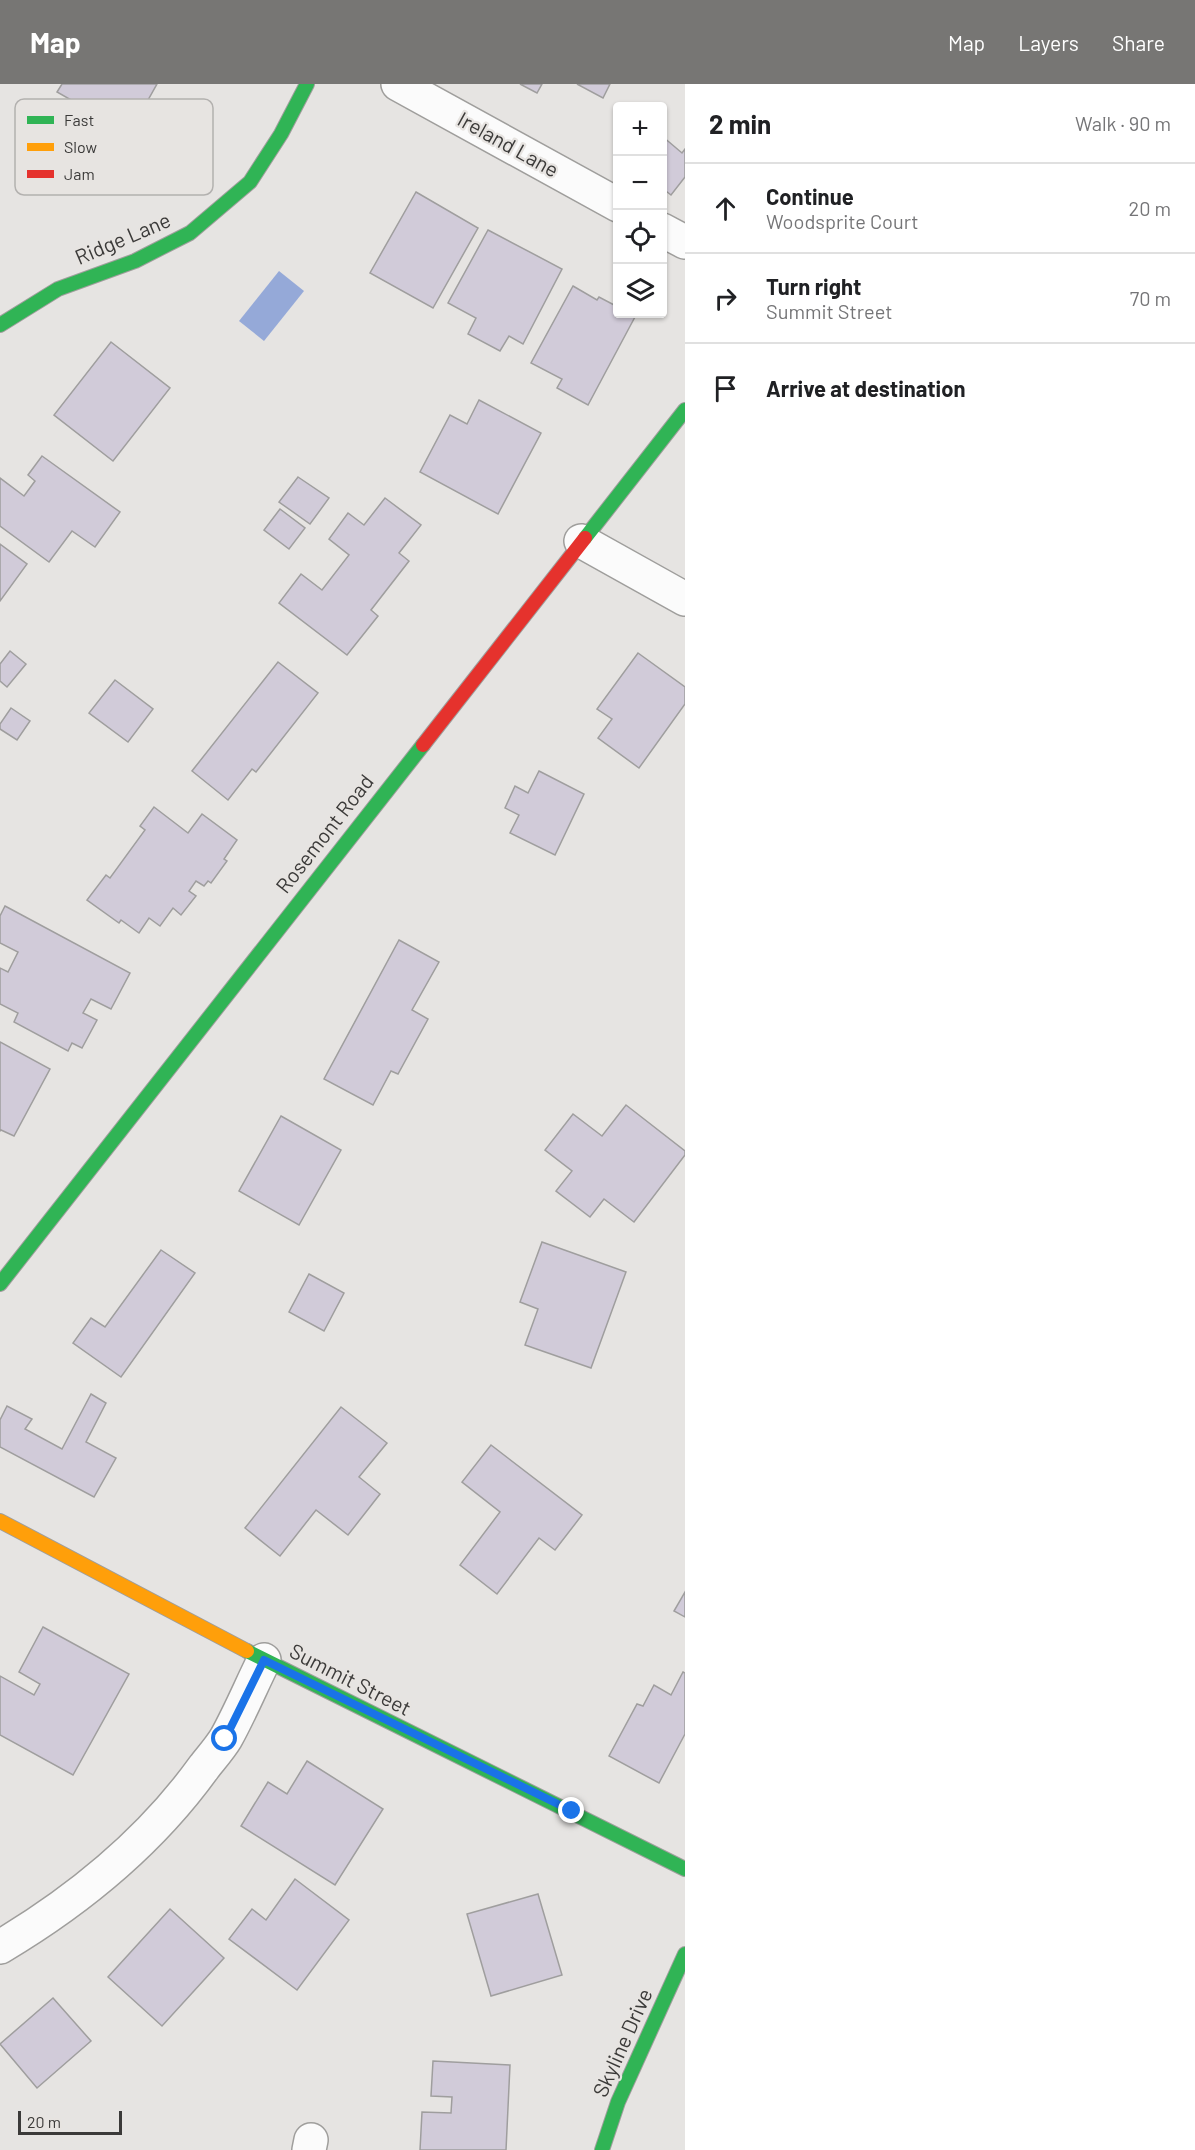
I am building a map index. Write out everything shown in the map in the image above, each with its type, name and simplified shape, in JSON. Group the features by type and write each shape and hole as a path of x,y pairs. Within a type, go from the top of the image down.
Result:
{"street":[{"name":"Ridge Lane","path":"0,325 58,289 135,261 190,233 250,182 281,134 307,84"},
{"name":"Ireland Lane","path":"398,84 613,202"},
{"path":"667,232 685,242"},
{"name":"Rosemont Road","path":"0,1284 685,410"},
{"path":"581,541 685,599"},
{"name":"Summit Street","path":"0,1521 130,1592 396,1727 527,1789 685,1869"},
{"path":"0,1947 42,1922 96,1881 139,1844 185,1794 225,1739 264,1660"},
{"name":"Skyline Drive","path":"602,2150 618,2102 685,1954"}],"water":[{"path":"279,271 304,291 264,341 239,321"}],"building":[{"path":"62,84 157,84 149,99 69,99 57,92"},
{"path":"520,84 542,84 537,93"},
{"path":"577,84 610,84 603,98"},
{"path":"667,140 682,153 685,149 685,177 671,195 667,192"},
{"path":"416,192 478,228 433,308 370,273"},
{"path":"488,230 562,269 523,344 509,336 500,351 468,334 476,318 448,303"},
{"path":"573,286 597,300 599,297 613,304 613,318 634,318 588,405 557,388 562,379 531,363"},
{"path":"111,342 170,388 113,461 54,415"},
{"path":"479,400 541,433 498,514 420,472 450,415 467,424"},
{"path":"42,456 120,512 95,547 72,531 49,562 0,526 0,478 24,496 35,481 28,475"},
{"path":"298,477 329,498 310,524 279,502"},
{"path":"385,498 421,525 399,553 409,561 371,610 378,616 347,655 279,603 301,574 322,590 349,555 329,539 348,513 364,525"},
{"path":"280,509 305,528 289,549 264,530"},
{"path":"0,544 27,564 0,601"},
{"path":"10,651 26,664 7,687 0,681 0,664"},
{"path":"638,653 685,687 685,704 639,768 598,738 612,719 597,709"},
{"path":"278,662 318,693 256,772 252,769 228,800 192,771"},
{"path":"115,680 153,709 128,742 89,713"},
{"path":"11,708 30,721 17,740 0,729 0,724"},
{"path":"539,771 584,794 555,855 510,833 519,815 505,808 515,786 528,793"},
{"path":"154,807 188,833 202,814 237,840 224,859 227,861 211,883 208,881 204,886 196,881 189,891 196,896 181,915 173,908 160,926 149,918 139,933 121,920 119,923 87,900 106,875 110,878 145,830 140,826"},
{"path":"5,906 130,973 111,1009 91,999 83,1013 97,1020 82,1048 72,1043 68,1051 14,1022 18,1013 0,1004 0,968 8,972 18,952 0,943 0,916"},
{"path":"399,940 439,962 412,1010 428,1019 398,1074 391,1071 373,1105 324,1079"},
{"path":"0,1042 50,1069 14,1136 0,1131"},
{"path":"626,1105 685,1151 685,1155 634,1222 604,1199 590,1217 556,1191 572,1171 545,1150 573,1114 602,1136"},
{"path":"281,1116 341,1150 299,1225 239,1191"},
{"path":"542,1242 626,1272 591,1368 525,1345 538,1309 520,1302"},
{"path":"161,1250 195,1273 121,1377 73,1343 91,1318 105,1327"},
{"path":"309,1274 344,1293 324,1331 289,1312"},
{"path":"91,1394 106,1403 86,1442 116,1458 94,1497 0,1447 0,1420 7,1406 32,1419 25,1429 62,1449"},
{"path":"341,1407 387,1443 359,1477 380,1494 348,1535 316,1510 280,1556 245,1528"},
{"path":"491,1445 582,1515 555,1550 539,1538 497,1594 460,1565 500,1512 462,1482"},
{"path":"685,1592 685,1617 674,1611"},
{"path":"43,1627 129,1674 73,1775 0,1735 0,1676 34,1695 40,1684 19,1672"},
{"path":"683,1672 685,1673 685,1734 659,1783 609,1756 637,1704 643,1706 654,1685 671,1695"},
{"path":"307,1761 383,1809 335,1885 241,1826 268,1782 287,1794"},
{"path":"295,1879 349,1920 297,1990 229,1939 252,1909 266,1920"},
{"path":"538,1894 562,1975 491,1996 467,1914"},
{"path":"170,1909 224,1958 162,2026 108,1977"},
{"path":"53,1998 91,2041 37,2088 0,2044"},
{"path":"433,2061 510,2065 506,2150 420,2150 422,2112 451,2113 452,2097 431,2096"}],"traffic: fast":[{"path":"0,325 58,289 135,261 190,233 250,182 281,134 307,84"},
{"path":"585,538 685,410"},
{"path":"0,1284 423,745"},
{"path":"247,1651 685,1869"},
{"path":"602,2150 618,2102 685,1954"}],"traffic: slow":[{"path":"0,1521 247,1651"}],"traffic: jam":[{"path":"423,745 585,538"}],"route":[{"path":"225,1739 264,1660 386,1722 572,1811"}]}
